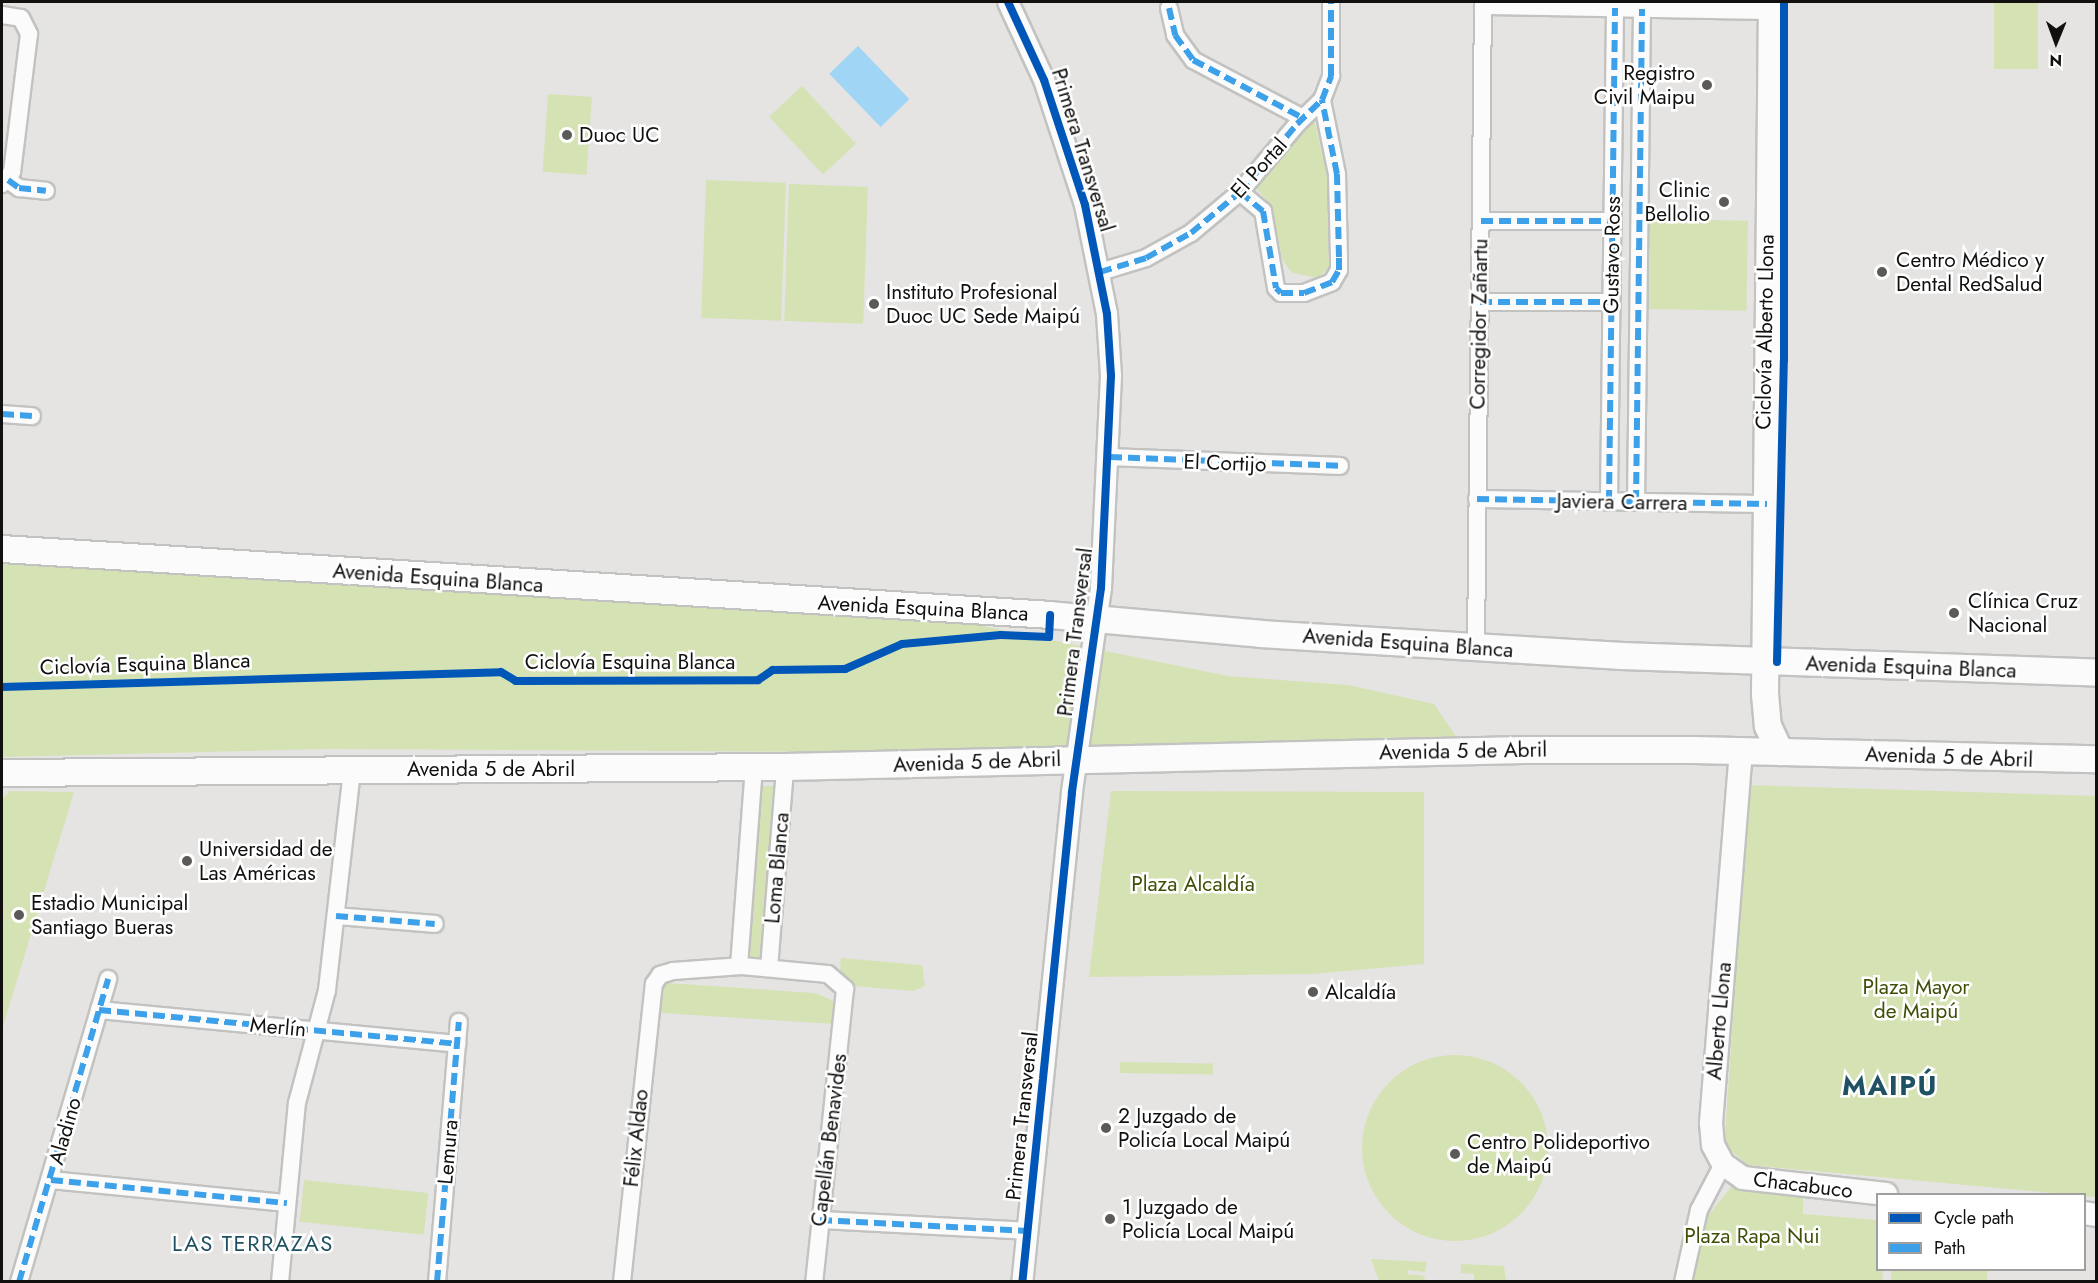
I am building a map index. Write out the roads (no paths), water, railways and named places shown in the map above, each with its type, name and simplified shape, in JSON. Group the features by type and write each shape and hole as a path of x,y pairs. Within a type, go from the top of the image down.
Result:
{"main road":[{"path":"1772,6 1765,662 1767,718 1780,752"},
{"name":"Avenida Esquina Blanca","path":"2,549 1476,647 1765,662 2097,673"},
{"name":"Avenida 5 de Abril","path":"2,773 754,768 1284,753 1741,750 2097,759"},
{"name":"Alberto Llona","path":"1724,1164 1713,1145 1711,1123 1741,750"},
{"path":"2069,760 2097,770"},
{"name":"Chacabuco","path":"1724,1164 1755,1181 1876,1193"}],"street":[{"name":"Primera Transversal","path":"1008,2 1055,109 1082,194 1100,272 1110,343 1110,458 1096,621 1076,759 1022,1281"},
{"name":"El Portal","path":"1100,272 1168,248 1240,192 1303,118 1322,100 1331,76 1331,2"},
{"path":"1483,4 1642,9 1772,6"},
{"name":"Corregidor Zañartu","path":"1476,647 1483,4"},
{"path":"1170,8 1175,35 1192,60 1303,118"},
{"name":"Gustavo Ross","path":"1609,502 1615,8"},
{"name":"Gustavo Ross","path":"1636,502 1642,9"},
{"path":"2,15 21,18 29,34 5,182 20,188 46,191"},
{"path":"1240,192 1263,211 1276,288 1281,293 1304,293 1332,282 1338,270 1339,256 1337,174 1322,100"},
{"path":"1481,221 1612,221"},
{"path":"1480,302 1611,302"},
{"path":"2,414 32,416"},
{"name":"El Cortijo","path":"1110,458 1340,466"},
{"name":"Javiera Carrera","path":"1477,499 1767,504"},
{"name":"Loma Blanca","path":"769,968 785,767"},
{"name":"Loma Blanca","path":"740,966 754,768"},
{"path":"280,1281 300,1081 327,990 352,770"},
{"path":"336,916 435,924"},
{"path":"740,966 769,968"},
{"name":"Félix Aldao","path":"622,1281 650,995 660,975 740,966"},
{"name":"Capellán Benavides","path":"769,968 828,974 845,989 846,999 814,1281"},
{"name":"Aladino","path":"19,1281 51,1180 108,979"},
{"name":"Merlín","path":"99,1010 457,1044"},
{"name":"Lemura","path":"437,1281 459,1022"},
{"path":"1683,1281 1699,1210 1724,1164"},
{"path":"51,1180 287,1203"},
{"path":"820,1220 1028,1231"}],"water":[{"path":"858,46 909,99 881,127 829,74"}],"place":[{"name":"Registro Civil Maipu","path":"1707,85"},
{"name":"Duoc UC","path":"567,135"},
{"name":"Clinic Bellolio","path":"1724,202"},
{"name":"Centro Médico y Dental RedSalud","path":"1882,272"},
{"name":"Instituto Profesional Duoc UC Sede Maipú","path":"874,304"},
{"name":"Clínica Cruz Nacional","path":"1954,613"},
{"name":"Universidad de Las Américas","path":"187,861"},
{"name":"Estadio Municipal Santiago Bueras","path":"19,915"},
{"name":"Alcaldía","path":"1313,992"},
{"name":"2 Juzgado de Policía Local Maipú","path":"1106,1128"},
{"name":"Centro Polideportivo de Maipú","path":"1455,1154"},
{"name":"1 Juzgado de Policía Local Maipú","path":"1110,1219"}],"district":[{"name":"MAIPÚ","path":"1890,1086"},
{"name":"LAS TERRAZAS","path":"253,1244"}],"park label":[{"name":"Plaza Alcaldía","path":"1193,884"},
{"name":"Plaza Mayor de Maipú","path":"1916,999"},
{"name":"Plaza Rapa Nui","path":"1752,1236"}]}
